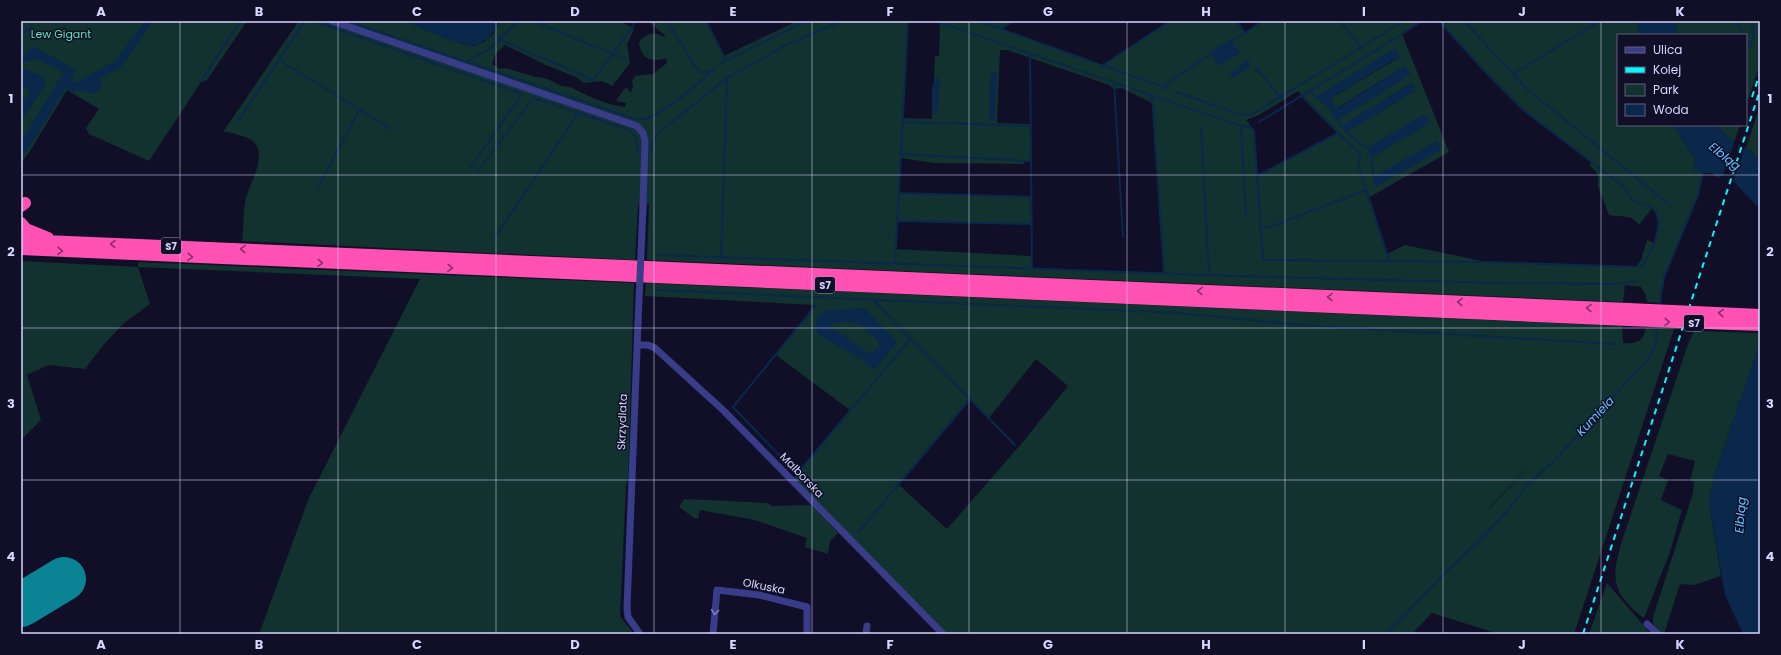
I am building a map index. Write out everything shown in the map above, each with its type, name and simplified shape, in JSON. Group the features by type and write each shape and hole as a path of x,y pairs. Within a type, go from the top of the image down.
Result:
{"highway":[{"name":"S7","path":"22,230 60,241 1628,315 1760,325"},
{"name":"S7","path":"21,249 1628,315 1760,315"}],"street":[{"name":"Skrzydlata","path":"332,21 637,126 643,133 645,141 643,207 627,608 628,617 640,634"},
{"name":"Malborska","path":"637,345 648,345 655,348 724,411 943,634"},
{"name":"Olkuska","path":"713,634 717,590 759,595 807,607 807,634"},
{"path":"1648,624 1658,634"}],"green space":[{"name":"Lew Gigant","path":"21,21 247,21 207,80 201,82 149,161 89,134 86,128 99,109 67,90 30,151 21,163"},
{"path":"296,21 405,21 462,44 474,46 484,42 493,34 500,21 621,21 634,29 627,44 630,63 612,86 602,81 584,83 576,77 546,65 505,45 496,53 492,64 500,69 505,68 536,77 545,78 561,86 572,88 604,102 625,107 626,103 616,101 624,89 627,88 631,93 633,87 632,81 635,76 653,74 667,63 666,59 649,59 642,52 639,42 645,37 650,34 657,34 664,37 665,35 647,21 706,21 724,56 797,21 908,21 903,118 932,119 932,113 935,114 938,78 934,80 935,56 939,56 940,23 935,21 1013,21 1001,29 1103,65 1170,21 1236,21 1245,32 1263,21 1422,21 1402,34 1449,152 1368,198 1387,254 1405,245 1487,262 1636,267 1641,260 1647,240 1654,243 1657,234 1658,220 1652,208 1639,225 1636,221 1629,217 1609,215 1598,187 1598,174 1590,166 1591,162 1522,109 1491,78 1439,21 1636,21 1641,34 1617,34 1617,126 1675,126 1695,159 1694,169 1702,173 1698,195 1664,277 1659,303 1647,302 1645,293 1641,287 1625,285 1623,302 647,260 649,204 638,205 635,260 242,241 244,208 246,198 256,172 259,154 257,146 252,140 228,132 223,132 298,22","holes":["1000,50 1007,50 1109,85 1114,89 1122,88 1152,103 1164,273 1032,269 1032,256 896,249 897,221 1031,224 1031,197 899,193 901,158 934,163 1024,164 1025,161 1031,161 1031,124 997,123","1400,57 1331,98 1333,105 1338,108 1404,66 1333,117 1330,108 1316,97","996,72 994,119 990,121 989,115","1412,83 1415,91 1346,132 1342,126","1298,91 1337,133 1257,176 1254,130 1246,120 1259,115"]},
{"path":"1674,21 1760,21 1760,64 1747,103 1747,34 1678,34"},
{"path":"1760,105 1760,160 1746,148"},
{"path":"1717,126 1740,126 1734,142 1729,139"},
{"path":"21,261 138,267 150,304 124,323 105,343 85,369 49,365 27,375 41,420 21,440"},
{"path":"138,262 634,283 628,479 626,486 620,616 634,634 259,634 309,498 420,279 138,267"},
{"path":"646,283 1622,326 1623,343 1638,341 1645,333 1646,328 1674,329 1574,634 1499,634 1432,613 1412,634 947,634 793,478 850,410 776,355 816,305 645,296","holes":["1036,359 1068,386 1022,443 947,529 898,484 969,399 989,418","1547,447 1489,509 1489,508"]},
{"path":"1694,331 1760,333 1760,343 1714,477 1709,502 1721,576 1694,585 1680,584 1664,634 1662,634 1653,624 1653,617 1693,493 1694,482 1690,481 1695,461 1668,454 1659,476 1668,480 1661,500 1682,510 1670,552 1644,618 1633,609 1619,591 1615,573 1616,563 1688,344"},
{"path":"684,499 767,503 773,506 812,505 838,533 830,541 828,554 805,547 807,538 755,520 700,510 698,519 694,518 679,507"},
{"path":"1607,583 1651,634 1589,634"}],"water":[{"path":"145,21 153,21 121,67 101,77 101,86 95,94 79,90 73,92 66,88 27,151 21,154 21,142 62,75 62,71 37,59 21,63 21,56 27,53 32,46 75,70 71,80 75,83 115,61"},
{"path":"405,21 455,21 462,23 472,21 500,21 487,39 476,45 470,45 462,44"},
{"path":"1636,21 1674,21 1678,34 1641,34"},
{"path":"1230,40 1241,53 1218,66 1212,56 1212,50"},
{"path":"1395,48 1400,56 1331,98 1333,105 1339,108 1404,66 1411,74 1338,120 1333,117 1330,108 1316,97"},
{"path":"1247,59 1251,65 1234,78 1228,76"},
{"path":"22,69 27,69 43,77 46,84 25,115 21,113 21,98 28,98 30,91 26,88 21,91"},
{"path":"991,72 996,72 997,76 993,121 990,121 989,115"},
{"path":"937,78 940,82 937,113 935,114 932,113 932,89 934,80"},
{"path":"1412,83 1415,91 1346,132 1341,126"},
{"path":"1425,114 1430,123 1372,157 1367,148"},
{"name":"Elbląg","path":"1675,126 1717,126 1729,139 1746,148 1760,160 1760,209 1734,180 1723,176 1717,177 1712,173 1702,173 1694,169 1695,159"},
{"path":"1437,141 1441,150 1375,187 1373,177"},
{"path":"862,308 866,310 897,342 875,369 870,367 862,360 867,351 872,353 879,346 879,343 863,326 854,322 845,322 836,323 830,327 866,351 861,359 819,335 815,327 817,317 826,311"},
{"name":"Elbląg","path":"1760,343 1760,634 1743,634 1725,595 1709,502 1714,477"}],"pier":[{"path":"1735,140 1739,142 1737,152 1741,143 1745,146 1733,183 1729,179 1722,178"}],"waterway":[{"path":"21,34 28,30 34,21"},
{"path":"202,80 240,21"},
{"path":"238,121 305,21"},
{"path":"313,21 522,94 470,168"},
{"path":"347,21 635,119 644,119 661,111 692,89 714,68"},
{"path":"466,62 491,48 518,21"},
{"path":"533,21 625,59"},
{"path":"501,40 593,80 635,23 631,21"},
{"path":"667,21 696,68 700,72 714,72"},
{"path":"706,21 726,60"},
{"path":"721,63 807,21"},
{"path":"651,152 652,143 658,133 727,78 786,45 842,21"},
{"path":"895,264 908,21"},
{"path":"935,21 1241,126 1250,127 1254,130 1263,260 1487,262 1641,267 1649,254 1656,237 1658,228 1656,213 1651,207 1635,202 1623,186 1522,109 1491,78 1439,21"},
{"path":"979,21 1093,62"},
{"path":"1001,29 1013,21"},
{"path":"1103,65 1170,21"},
{"path":"1236,21 1245,32"},
{"path":"1232,41 1263,21"},
{"path":"1340,21 1361,47"},
{"path":"1177,92 1238,114 1251,115 1404,21"},
{"path":"1403,33 1422,21"},
{"path":"1464,21 1526,88 1670,205"},
{"path":"1513,74 1600,21"},
{"path":"1736,21 1744,34"},
{"path":"1751,21 1754,34 1751,46"},
{"path":"1259,122 1401,35"},
{"path":"1747,39 1751,46"},
{"path":"1102,65 1166,88 1167,83 1212,53"},
{"path":"1030,54 1032,269"},
{"path":"279,60 391,129"},
{"path":"1256,68 1281,98"},
{"path":"721,258 727,79"},
{"path":"1114,82 1123,237"},
{"path":"1310,91 1316,97"},
{"path":"1152,95 1164,273"},
{"path":"1302,96 1360,153 1359,167 1389,261"},
{"path":"478,171 533,98 629,130 636,138 638,153"},
{"path":"318,188 359,110"},
{"path":"494,239 579,112"},
{"path":"1338,120 1341,126"},
{"path":"903,122 1031,126"},
{"path":"1241,127 1246,217"},
{"path":"1201,128 1209,275"},
{"path":"1346,132 1367,148"},
{"path":"1257,176 1338,133"},
{"path":"901,154 1031,161"},
{"path":"1372,157 1373,177"},
{"name":"Kumiela","path":"1659,307 1664,277 1698,195 1703,171"},
{"path":"1260,228 1273,226 1366,190"},
{"path":"899,193 1031,197"},
{"path":"897,221 1031,224"},
{"path":"658,255 1235,276 1501,283 1615,284 1636,281"},
{"path":"656,290 1180,313 1301,325 1614,344"},
{"path":"873,300 1015,445"},
{"path":"816,305 733,407 797,474 911,338"},
{"name":"Kumiela","path":"1386,634 1452,566 1480,540 1508,510 1527,485 1554,461 1645,362 1654,349 1657,325"},
{"path":"858,533 970,399"}],"runway":[{"path":"21,605 64,579"}],"railway":[{"path":"1752,97 1760,73"},
{"path":"1583,634 1760,90"}]}
